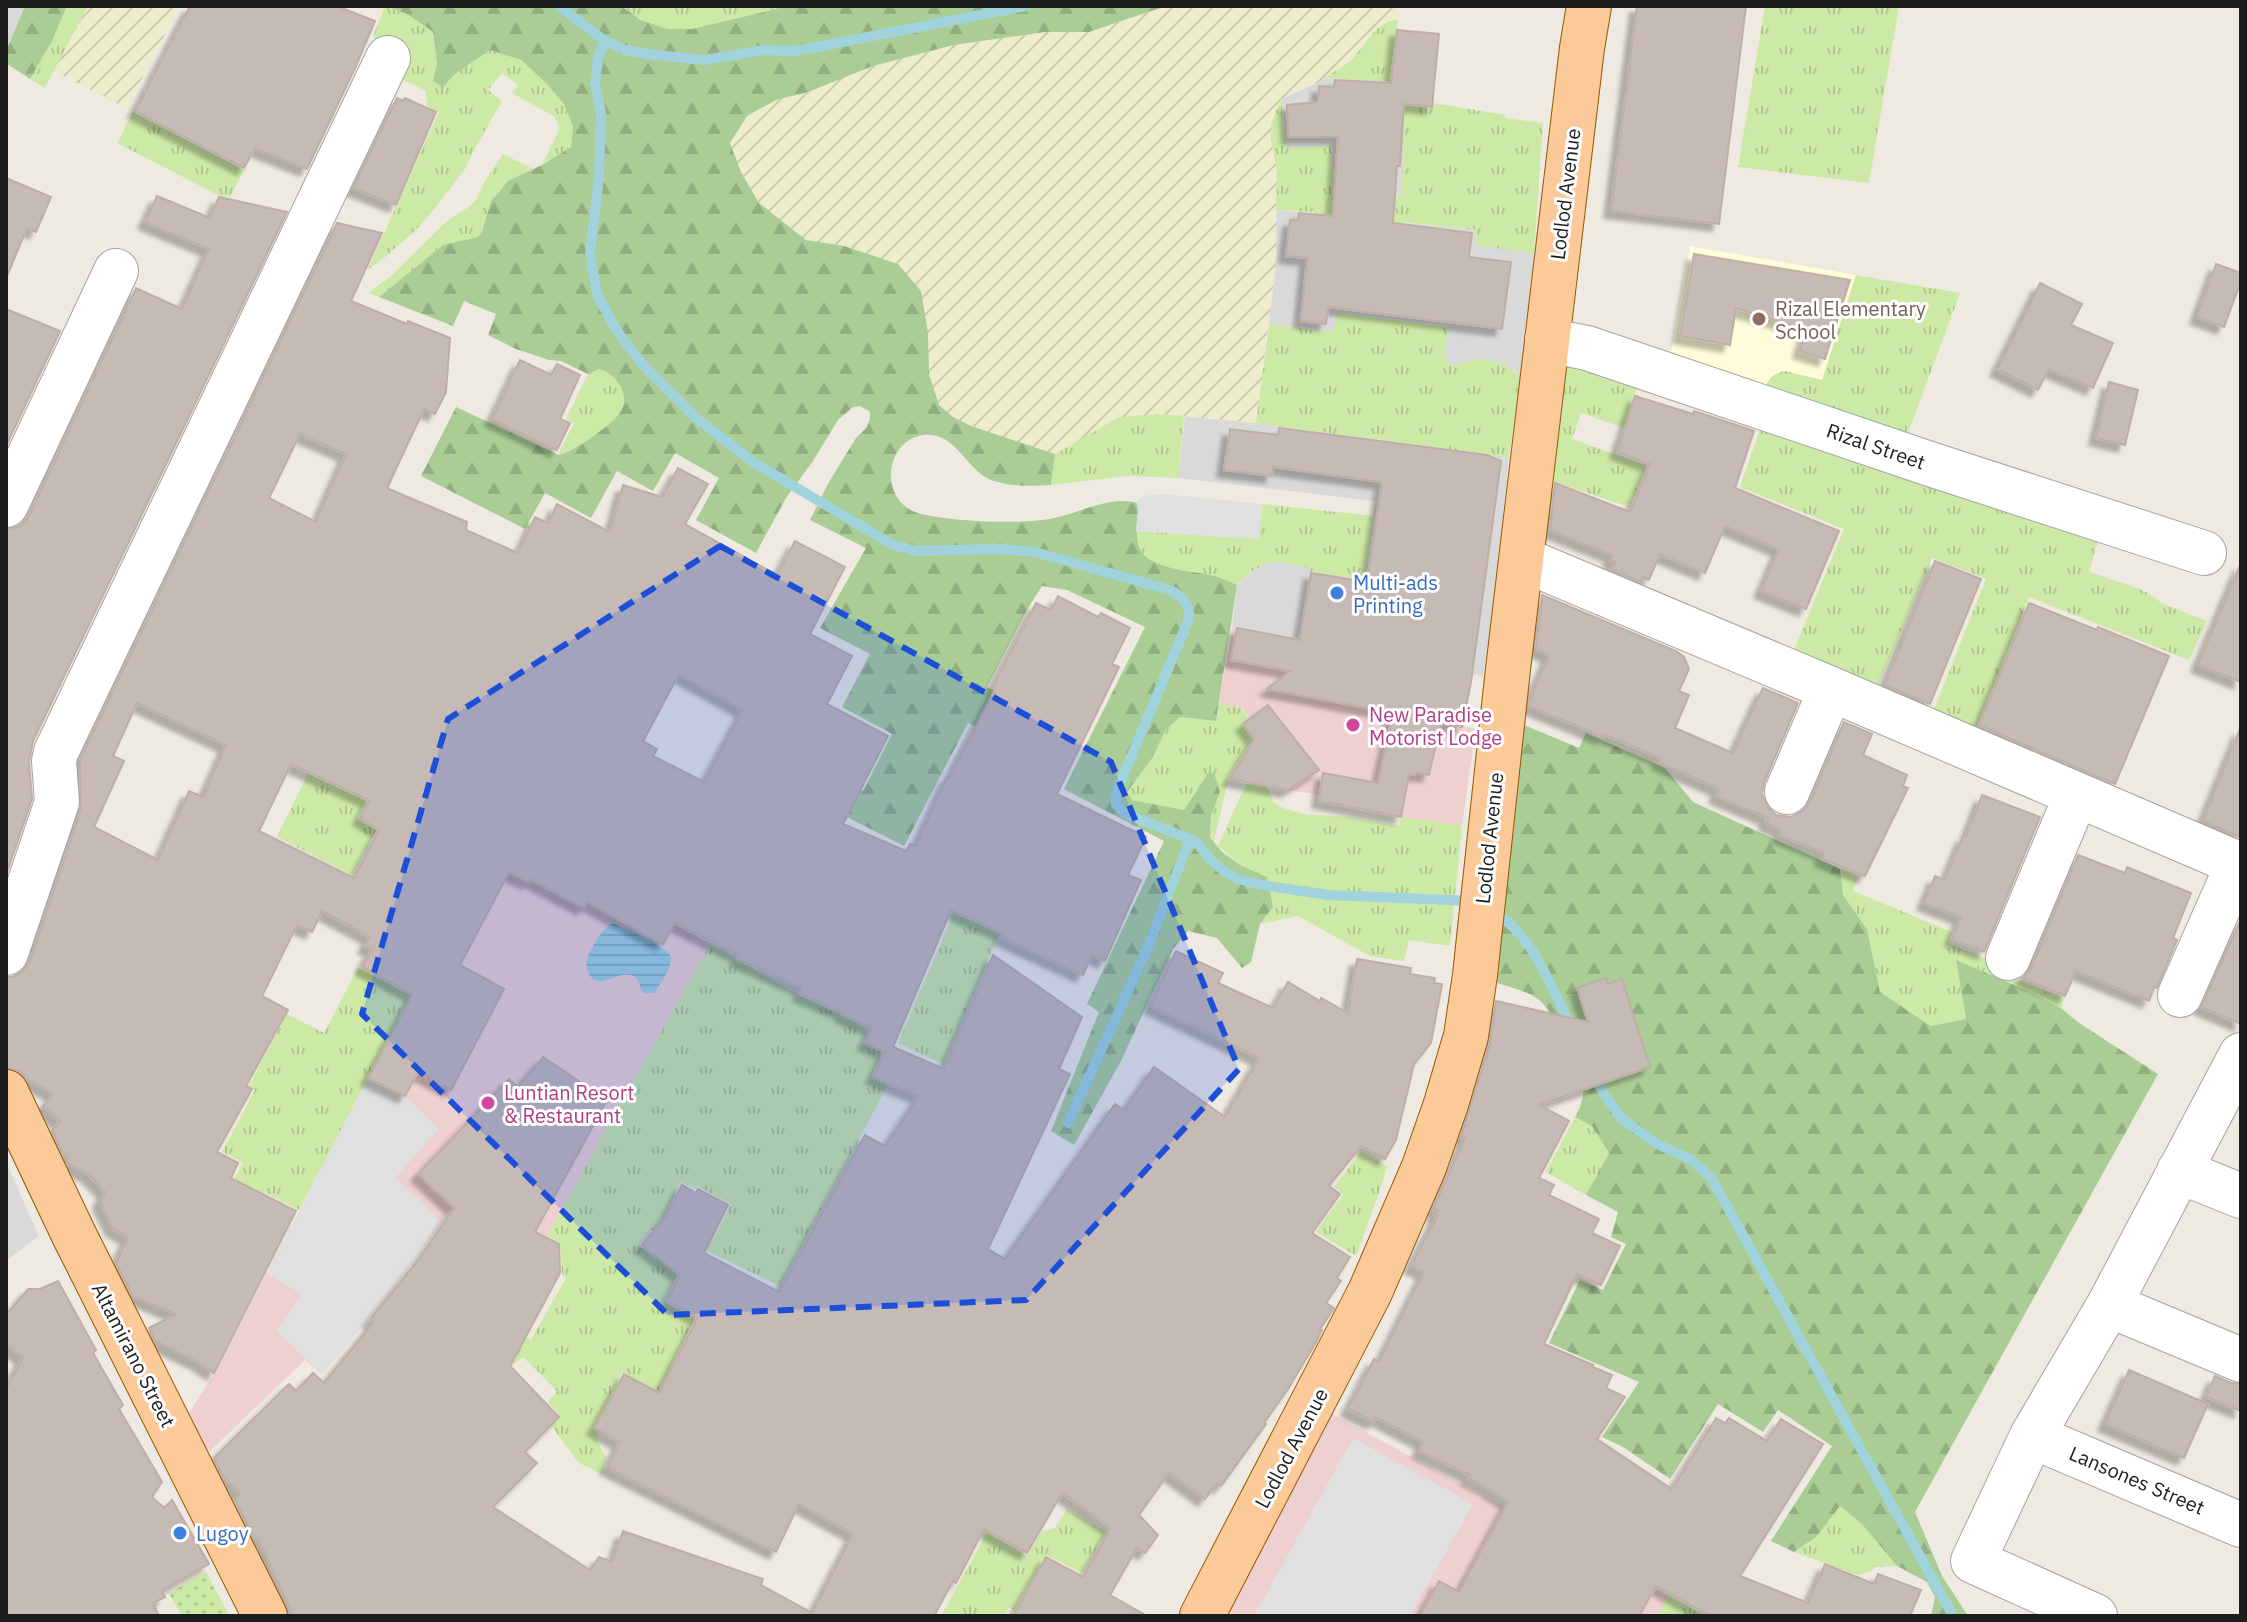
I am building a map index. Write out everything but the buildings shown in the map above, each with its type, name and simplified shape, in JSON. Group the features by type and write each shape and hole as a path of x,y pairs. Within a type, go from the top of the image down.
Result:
{"main road":[{"name":"Lodlod Avenue","path":"1202,1616 1355,1324 1424,1167 1466,1036 1589,6"},
{"name":"Altamirano Street","path":"6,1092 74,1235 265,1616"}],"street":[{"path":"6,953 57,802 56,752 388,58"},
{"path":"6,505 116,271"},
{"name":"Rizal Street","path":"1547,340 1587,348 2204,553"},
{"path":"1522,559 2240,865 2180,995"},
{"path":"1787,792 1831,689"},
{"path":"2008,958 2076,796"},
{"path":"2095,1616 1973,1561 2032,1436 2109,1305 2241,1055"},
{"path":"2179,1171 2241,1196"},
{"path":"2109,1305 2241,1360"},
{"name":"Lansones Street","path":"2032,1436 2241,1525"}],"highlighted area":[{"path":"720,546 1111,762 1239,1069 1026,1300 668,1315 362,1014 448,719"}],"shaded area":[{"path":"6,6 25,6 6,51"},
{"path":"1324,78 1391,81 1404,143 1401,197 1344,193 1345,170 1332,169 1285,149 1281,99"},
{"path":"1276,210 1477,230 1476,245 1541,253 1526,377 1520,378 1515,370 1474,360 1455,366 1448,364 1445,358 1448,326 1338,313 1333,332 1269,325 1276,264"},
{"name":"Rizal Elementary School","path":"1690,246 1856,275 1812,411 1669,364"},
{"path":"1185,416 1509,457 1483,676 1232,627 1237,585 1264,563 1271,561 1364,579 1375,501 1178,478"},
{"path":"1164,494 1263,504 1258,539 1136,531 1137,503 1142,496"},
{"name":"New Paradise Motorist Lodge","path":"1232,627 1473,674 1462,726 1476,729 1462,825 1401,817 1319,801 1319,795 1286,791 1248,742 1253,738 1243,724 1250,718 1242,708 1219,704"},
{"name":"Luntian Resort & Restaurant","path":"498,828 710,944 537,1254 450,1209 383,1302 322,1374 305,1360 204,1457 184,1420 216,1371"},
{"path":"368,1078 405,1096 439,1129 395,1178 441,1222 383,1302 322,1374 276,1331 302,1294 267,1274"},
{"path":"6,1162 39,1236 6,1261"},
{"path":"1330,1413 1668,1596 1657,1616 1225,1616"},
{"path":"1353,1438 1473,1504 1410,1616 1254,1616"}],"green space":[{"path":"25,6 67,6 53,39 30,79 6,63 6,51"},
{"path":"67,6 88,6 45,88 30,79 53,39"},
{"path":"88,6 180,6 126,108 54,71"},
{"path":"385,6 407,14 433,32 443,87 455,74 490,50 521,60 546,83 564,104 573,127 571,147 542,165 560,128 555,117 512,93 518,85 502,73 488,90 502,101 465,169 416,230 368,269 439,112 427,107 426,91 397,77 373,36"},
{"path":"386,6 621,6 641,20 667,29 692,29 789,6 1174,6 1089,32 1045,32 954,45 873,66 808,92 776,100 747,116 730,143 741,172 759,203 806,240 844,246 898,264 921,291 928,333 929,374 939,405 971,426 1055,454 1051,485 1006,484 982,475 944,439 923,435 910,439 894,458 891,470 896,495 903,505 928,515 1004,522 1054,518 1117,501 1137,503 1138,541 1143,554 1161,565 1214,576 1237,585 1216,721 1180,717 1165,731 1153,757 1127,792 1132,800 1184,810 1208,773 1214,773 1220,792 1211,816 1210,837 1222,852 1242,866 1267,877 1273,907 1260,924 1251,962 1242,968 1217,938 1188,931 1173,949 1120,1063 1074,1145 1051,1131 1099,1012 1087,1004 1164,841 1064,789 1145,627 1067,590 1042,586 987,687 1035,713 1017,748 968,723 904,846 798,792 812,765 863,791 892,734 842,707 870,654 820,628 866,548 810,520 829,482 856,438 867,427 870,412 860,406 853,407 838,420 786,498 756,553 696,520 719,478 675,453 653,491 617,471 591,518 545,493 525,529 421,476 456,407 559,455 606,427 622,408 624,400 618,383 605,371 599,369 588,374 561,361 516,349 488,335 496,314 464,301 453,326 379,297 443,245 478,237 491,201 508,181 571,147 573,127 564,104 521,60 490,50 455,74 443,87 433,81 437,64 433,32 407,14"},
{"path":"621,6 789,6 727,23 679,30 654,25"},
{"path":"1174,6 1400,6 1398,19 1389,20 1376,29 1350,61 1317,83 1281,99 1271,124 1277,170 1276,264 1256,423 1156,414 1083,439 1055,454 993,435 953,417 939,405 933,391 921,291 844,246 806,241 759,203 729,143 747,116 776,100 808,92 873,66 954,45 1045,32 1089,32"},
{"path":"1765,6 1899,6 1869,183 1738,167"},
{"path":"1398,19 1391,81 1324,78 1351,60 1377,29"},
{"path":"1281,99 1286,148 1332,146 1332,168 1345,170 1344,193 1401,196 1404,143 1391,141 1395,104 1432,108 1433,103 1543,123 1534,253 1475,245 1477,230 1403,222 1398,256 1312,233 1314,212 1276,210 1277,170 1271,124"},
{"path":"133,112 244,170 230,197 218,195 117,143"},
{"path":"503,154 533,169 510,181 499,191 490,204 478,237 443,245 379,297 368,293 391,276 447,221 477,199"},
{"path":"1856,275 1960,293 1905,441 1761,394 1770,379 1780,372 1822,380"},
{"path":"1337,313 1448,327 1445,358 1448,364 1486,360 1499,363 1516,373 1520,378 1509,457 1256,423 1269,325 1333,332"},
{"path":"1563,364 1640,377 1624,428 1581,413 1572,439 1647,466 1629,507 1549,480"},
{"path":"599,369 610,374 618,383 623,392 622,408 613,421 599,432 576,448 558,455 574,423 566,419 588,374"},
{"path":"1156,414 1184,416 1178,478 1128,476 1051,485 1055,454 1119,417"},
{"path":"1762,424 2100,534 2089,572 2140,589 2163,604 2207,621 2189,660 2029,597 1975,731 1932,714 1986,579 1932,558 1876,690 1792,655 1844,529 1740,487"},
{"path":"1263,504 1374,516 1364,579 1311,572 1311,568 1278,562 1264,565 1237,585 1216,577 1163,566 1153,562 1139,549 1136,531 1258,539"},
{"path":"1219,704 1241,708 1249,718 1241,724 1252,738 1247,741 1249,744 1229,776 1214,841 1210,836 1211,816 1220,792 1208,773 1184,810 1132,800 1127,792 1153,757 1165,731 1180,717 1216,721"},
{"path":"1524,725 1579,748 1586,733 1665,768 1693,802 1840,869 1843,895 1867,929 1880,992 1931,1026 1966,1019 1956,960 2062,1009 2158,1074 1915,1512 1942,1576 1968,1616 1931,1616 1935,1597 1927,1582 1897,1566 1862,1524 1840,1506 1816,1537 1794,1552 1771,1541 1832,1446 1778,1410 1763,1432 1718,1404 1670,1479 1623,1447 1602,1437 1639,1382 1549,1343 1580,1280 1603,1290 1626,1244 1611,1237 1618,1212 1586,1195 1609,1153 1592,1126 1575,1117 1583,1087 1565,1040 1551,1014 1538,999 1491,981"},
{"path":"1254,773 1266,783 1273,801 1280,807 1303,814 1349,817 1399,826 1401,817 1462,825 1450,946 1409,940 1404,961 1370,956 1298,916 1260,924 1273,907 1267,877 1242,866 1218,846"},
{"path":"308,774 366,801 356,819 376,830 352,875 277,837"},
{"path":"1840,869 1858,877 1853,891 1952,932 1948,943 1989,960 2000,973 2063,998 2062,1009 1956,961 1966,1019 1932,1026 1880,992 1867,929 1843,895"},
{"path":"954,913 999,934 943,1064 898,1043"},
{"path":"710,944 800,996 859,1024 867,1031 862,1043 882,1052 871,1077 888,1085 780,1286 693,1244 663,1302 694,1319 643,1423 633,1418 649,1387 622,1373 610,1397 612,1403 598,1430 598,1442 606,1457 602,1474 579,1463 549,1423 558,1413 548,1402 557,1391 523,1357 511,1367 500,1389 518,1333 531,1340 566,1278 562,1275 560,1243 547,1236","holes":["681,1182 695,1189 697,1186 731,1204 713,1240 664,1216","651,1230 667,1242 655,1258 638,1245"]},
{"path":"358,968 411,996 299,1210 263,1192 247,1225 224,1198 243,1163 222,1152 255,1090 249,1086 287,1014 324,1033"},
{"path":"1575,1117 1592,1126 1609,1153 1586,1195 1546,1172"},
{"path":"1361,1152 1387,1166 1356,1256 1316,1232 1344,1194 1334,1187"},
{"path":"1840,1506 1862,1524 1897,1566 1875,1567 1858,1575 1794,1552 1816,1537"},
{"path":"1067,1509 1106,1532 1082,1573 1046,1555 1014,1610 1009,1607 1003,1616 941,1616 987,1533 1027,1556 1042,1531 1055,1528"},
{"path":"206,1572 229,1616 181,1616 169,1593"},
{"path":"1668,1596 1705,1616 1657,1616"}],"water":[{"path":"613,923 655,942 670,955 668,970 654,993 644,993 639,981 632,975 596,981 588,972 586,963 592,948 603,931"}],"waterway":[{"path":"559,6 605,41 625,50 704,60 764,50 812,48 1026,6"},
{"path":"605,41 598,58 595,84 601,113 599,176 590,254 597,294 617,331 642,364 696,418 753,462 893,545 916,551 998,549 1035,552 1170,590 1182,598 1187,605 1189,619 1116,793 1116,805 1126,814 1197,843 1211,860 1238,879 1328,895 1474,901"},
{"path":"1068,1123 1148,947 1190,839"},
{"path":"1495,912 1521,935 1531,949 1571,1027"},
{"path":"1594,1074 1622,1119 1657,1144 1692,1160 1712,1179 1953,1616"}],"place":[{"name":"Rizal Elementary School","path":"1759,319"},
{"name":"Multi-ads Printing","path":"1337,593"},
{"name":"New Paradise Motorist Lodge","path":"1353,725"},
{"name":"Luntian Resort & Restaurant","path":"488,1103"},
{"name":"Lugoy","path":"180,1533"}]}
